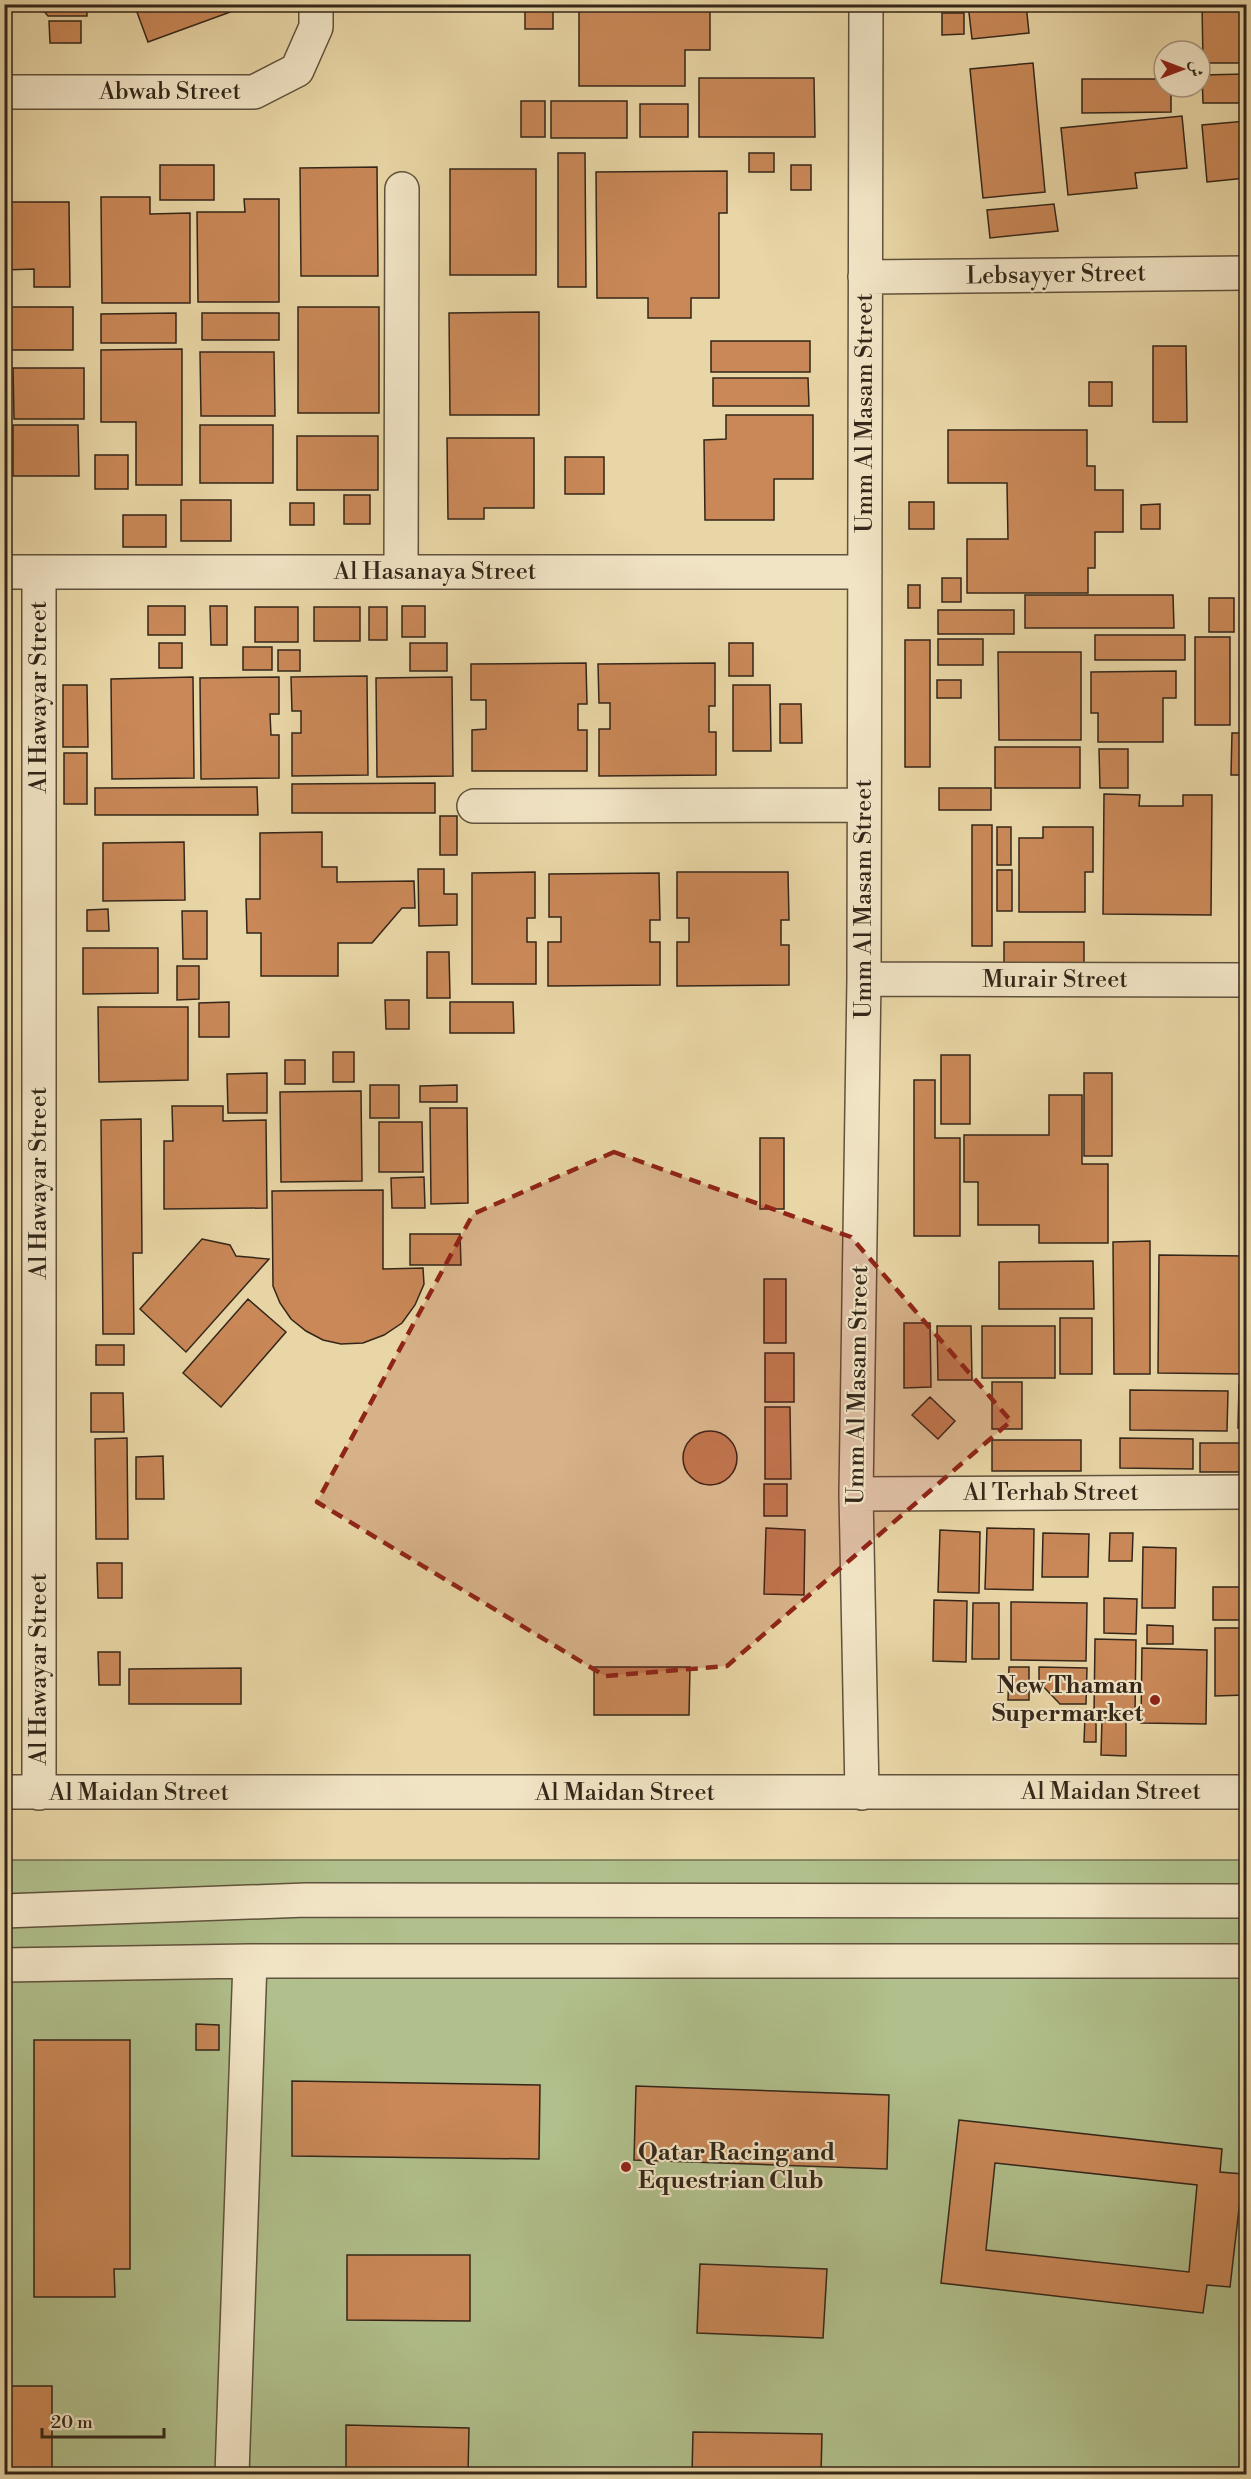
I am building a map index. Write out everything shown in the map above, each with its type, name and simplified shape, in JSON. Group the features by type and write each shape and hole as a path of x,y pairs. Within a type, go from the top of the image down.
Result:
{"street":[{"name":"Abwab Street","path":"4,92 254,92 297,70 316,27 316,4"},
{"name":"Umm Al Masam Street","path":"862,1793 856,1494 864,979 866,4"},
{"path":"401,572 402,189"},
{"name":"Lebsayyer Street","path":"865,277 1246,273"},
{"name":"Al Hasanaya Street","path":"4,572 865,572"},
{"name":"Al Hawayar Street","path":"39,572 39,1793"},
{"path":"474,806 864,805"},
{"name":"Murair Street","path":"864,979 1246,980"},
{"name":"Al Terhab Street","path":"856,1494 1246,1492"},
{"name":"Al Maidan Street","path":"4,1792 1246,1792"},
{"path":"4,1911 306,1900 1246,1901"},
{"path":"232,2475 250,1961"},
{"path":"4,1965 250,1961 1246,1961"}],"highlighted area":[{"path":"614,1152 851,1237 1011,1421 727,1666 605,1676 317,1502 473,1214"}],"green space":[{"name":"Qatar Racing and Equestrian Club","path":"5,1860 1246,1860 1246,2474 5,2474"}],"building":[{"path":"38,4 87,4 87,16 48,16"},
{"path":"134,4 231,4 233,11 148,42"},
{"path":"525,4 553,4 553,29 525,29"},
{"path":"579,4 710,4 710,50 685,50 685,86 579,86"},
{"path":"968,4 1026,4 1029,33 972,39"},
{"path":"1202,4 1246,4 1246,63 1212,63 1212,39 1203,39"},
{"path":"942,13 964,13 964,34 942,35"},
{"path":"49,21 81,21 81,43 50,43"},
{"path":"1033,63 1045,192 983,198 970,69"},
{"path":"1246,74 1246,103 1203,103 1203,99 1212,99 1212,75"},
{"path":"699,78 814,78 815,137 699,137"},
{"path":"1082,79 1152,79 1152,99 1171,99 1171,112 1082,113"},
{"path":"521,101 545,101 545,137 521,137"},
{"path":"551,101 627,101 627,138 551,138"},
{"path":"640,104 688,104 688,137 640,137"},
{"path":"1182,116 1187,168 1135,173 1137,188 1068,195 1061,128"},
{"path":"1246,121 1246,178 1207,182 1202,125"},
{"path":"558,153 585,153 586,287 558,287"},
{"path":"749,153 774,153 774,172 749,172"},
{"path":"160,165 214,165 214,200 160,200"},
{"path":"791,165 811,165 811,190 791,190"},
{"path":"377,167 378,276 301,276 300,168"},
{"path":"450,169 536,169 536,275 450,275"},
{"path":"727,171 727,213 719,213 719,298 691,298 691,318 648,318 648,298 597,298 596,172"},
{"path":"101,197 150,197 150,214 190,213 190,303 102,303"},
{"path":"244,199 279,199 279,302 198,302 197,212 245,212"},
{"path":"4,202 69,202 70,287 34,287 34,269 4,270"},
{"path":"1054,204 1058,231 990,238 987,210"},
{"path":"8,307 73,307 73,350 8,350"},
{"path":"298,307 379,307 379,413 298,413"},
{"path":"539,312 539,415 450,415 449,313"},
{"path":"176,313 176,343 101,343 101,314"},
{"path":"202,313 279,313 279,340 202,340"},
{"path":"711,341 810,341 810,372 711,372"},
{"path":"1153,346 1186,346 1187,422 1153,422"},
{"path":"182,349 182,485 136,485 136,422 101,422 101,350"},
{"path":"200,352 274,352 275,416 201,416"},
{"path":"13,368 84,368 84,419 14,419"},
{"path":"713,378 808,378 809,406 713,406"},
{"path":"1089,382 1112,382 1112,406 1089,406"},
{"path":"726,415 813,415 813,479 774,479 774,520 705,520 704,440 726,439"},
{"path":"13,425 78,425 79,476 13,476"},
{"path":"200,425 273,425 273,483 200,483"},
{"path":"948,430 1087,430 1087,466 1095,466 1095,490 1123,490 1123,532 1095,532 1095,568 1088,568 1088,593 967,593 967,539 1008,539 1007,483 948,483"},
{"path":"297,436 378,436 378,490 297,490"},
{"path":"447,438 534,438 534,508 484,508 484,519 448,519"},
{"path":"95,455 128,455 128,489 95,489"},
{"path":"565,457 604,457 604,494 565,494"},
{"path":"344,495 370,495 370,524 344,524"},
{"path":"181,500 231,500 231,541 181,541"},
{"path":"909,502 934,502 934,529 909,529"},
{"path":"290,503 314,503 314,525 290,525"},
{"path":"1160,504 1160,529 1141,529 1141,505"},
{"path":"123,515 166,515 166,547 123,547"},
{"path":"942,578 961,578 961,602 942,602"},
{"path":"908,585 920,585 920,608 908,608"},
{"path":"1025,595 1173,595 1174,628 1025,628"},
{"path":"1209,598 1234,598 1234,632 1209,632"},
{"path":"148,606 185,606 185,635 148,635"},
{"path":"210,606 227,606 227,645 211,645"},
{"path":"402,606 425,606 425,637 402,637"},
{"path":"255,607 298,607 298,642 255,642"},
{"path":"314,607 360,607 360,641 314,641"},
{"path":"369,607 387,607 387,640 369,640"},
{"path":"938,610 1014,610 1014,634 938,634"},
{"path":"1095,635 1185,635 1185,660 1095,660"},
{"path":"1195,637 1230,637 1230,725 1195,725"},
{"path":"938,639 983,639 983,665 938,665"},
{"path":"905,640 930,640 930,767 905,767"},
{"path":"159,643 182,643 182,668 159,668"},
{"path":"410,643 447,643 447,671 410,671"},
{"path":"729,643 753,643 753,676 729,676"},
{"path":"243,647 272,647 272,670 243,670"},
{"path":"278,650 300,650 300,671 278,671"},
{"path":"998,652 1081,652 1081,740 999,740"},
{"path":"586,663 587,704 578,704 578,730 587,730 587,771 472,771 472,730 486,729 486,700 471,700 471,664"},
{"path":"715,663 715,706 709,706 709,732 716,732 716,775 599,776 599,729 610,729 610,703 599,703 598,664"},
{"path":"1176,671 1176,698 1163,698 1163,742 1098,742 1098,713 1091,713 1091,672"},
{"path":"367,676 368,775 292,776 292,733 301,733 301,711 292,711 291,677"},
{"path":"193,677 194,778 112,779 111,679"},
{"path":"279,677 279,714 270,714 271,735 279,735 279,778 201,779 200,678"},
{"path":"452,677 453,776 377,777 376,678"},
{"path":"937,680 961,680 961,698 937,698"},
{"path":"63,685 87,685 88,747 63,747"},
{"path":"733,685 770,685 771,751 733,751"},
{"path":"780,704 801,704 802,743 780,743"},
{"path":"1232,733 1246,733 1246,775 1231,775"},
{"path":"995,747 1080,747 1080,788 995,788"},
{"path":"1099,749 1128,749 1128,788 1100,788"},
{"path":"64,753 87,753 87,804 64,804"},
{"path":"435,783 435,813 292,813 292,784"},
{"path":"257,787 258,815 95,815 95,788"},
{"path":"939,788 991,788 991,810 939,810"},
{"path":"1104,794 1140,795 1139,806 1183,806 1183,795 1212,795 1211,915 1103,914"},
{"path":"440,816 457,816 457,855 440,855"},
{"path":"972,825 992,825 992,946 972,946"},
{"path":"997,827 1011,827 1011,865 997,865"},
{"path":"1043,827 1093,827 1093,872 1085,872 1085,912 1019,912 1019,838 1043,838"},
{"path":"322,832 322,867 337,867 337,882 414,881 415,908 402,908 372,943 338,943 338,976 261,976 261,933 247,933 246,899 260,899 260,833"},
{"path":"184,842 185,900 103,901 103,843"},
{"path":"418,869 444,869 444,894 457,894 457,925 419,926"},
{"path":"997,870 1012,870 1012,911 997,911"},
{"path":"535,872 535,918 527,918 527,942 536,942 536,984 472,984 472,873"},
{"path":"677,872 788,872 789,920 781,920 781,945 789,945 789,985 677,986 677,942 689,942 689,918 677,918"},
{"path":"659,873 660,920 650,920 650,942 660,942 660,985 548,986 548,942 561,942 561,917 549,917 549,874"},
{"path":"108,909 109,931 87,931 87,910"},
{"path":"182,911 207,911 207,959 183,959"},
{"path":"1004,942 1084,942 1084,968 1004,968"},
{"path":"83,948 158,948 158,993 83,994"},
{"path":"427,952 449,952 450,998 427,998"},
{"path":"177,966 199,966 199,999 177,1000"},
{"path":"385,1000 409,1000 409,1029 386,1029"},
{"path":"229,1002 229,1037 199,1037 199,1003"},
{"path":"450,1002 513,1002 514,1033 450,1033"},
{"path":"98,1007 188,1007 188,1080 99,1082"},
{"path":"333,1052 354,1052 354,1082 333,1082"},
{"path":"941,1055 970,1055 970,1124 941,1124"},
{"path":"285,1060 305,1060 305,1084 285,1084"},
{"path":"267,1073 267,1113 228,1113 227,1074"},
{"path":"1084,1073 1112,1073 1112,1156 1084,1156"},
{"path":"914,1080 935,1080 935,1138 960,1138 960,1236 914,1236"},
{"path":"370,1085 399,1085 399,1118 370,1118"},
{"path":"457,1085 457,1102 420,1102 420,1086"},
{"path":"361,1091 362,1181 281,1182 280,1092"},
{"path":"1049,1095 1082,1095 1082,1164 1108,1164 1108,1243 1039,1243 1039,1225 978,1225 978,1182 964,1182 964,1135 1049,1135"},
{"path":"172,1106 223,1106 223,1121 266,1120 267,1208 164,1209 164,1141 173,1141"},
{"path":"430,1108 467,1108 468,1203 431,1204"},
{"path":"141,1119 142,1253 133,1253 134,1334 103,1334 101,1120"},
{"path":"379,1122 422,1122 423,1172 379,1172"},
{"path":"760,1138 784,1138 784,1209 760,1209"},
{"path":"424,1177 425,1208 392,1208 391,1178"},
{"path":"383,1190 383,1269 423,1268 424,1284 415,1305 402,1323 384,1335 363,1343 341,1344 323,1340 306,1331 291,1319 280,1303 273,1286 272,1191"},
{"path":"410,1234 460,1234 461,1265 410,1265"},
{"path":"202,1239 230,1245 236,1256 269,1259 186,1352 140,1309"},
{"path":"1150,1241 1150,1374 1114,1374 1113,1242"},
{"path":"1159,1255 1246,1256 1246,1374 1158,1373"},
{"path":"1093,1261 1094,1309 999,1309 999,1262"},
{"path":"764,1279 786,1279 786,1343 764,1343"},
{"path":"248,1299 286,1332 221,1407 183,1373"},
{"path":"1060,1318 1092,1318 1092,1374 1060,1374"},
{"path":"904,1323 930,1323 931,1387 904,1388"},
{"path":"937,1326 971,1326 972,1380 938,1380"},
{"path":"982,1326 1055,1326 1055,1378 982,1378"},
{"path":"96,1345 124,1345 124,1365 96,1365"},
{"path":"765,1353 794,1353 794,1402 765,1402"},
{"path":"992,1382 1022,1382 1022,1429 992,1429"},
{"path":"1239,1385 1246,1385 1246,1428 1238,1428"},
{"path":"1130,1390 1228,1391 1227,1431 1130,1430"},
{"path":"91,1393 123,1393 124,1432 91,1432"},
{"path":"930,1397 955,1421 938,1439 912,1415"},
{"path":"765,1407 790,1407 791,1479 765,1479"},
{"path":"710,1431 720,1433 729,1439 735,1448 737,1458 735,1468 729,1477 720,1483 710,1485 700,1483 691,1477 685,1468 683,1458 685,1448 691,1439 700,1433"},
{"path":"127,1438 128,1539 96,1539 95,1439"},
{"path":"1120,1438 1193,1439 1193,1469 1120,1468"},
{"path":"992,1440 1081,1440 1081,1471 992,1471"},
{"path":"1200,1443 1246,1443 1246,1472 1200,1472"},
{"path":"163,1456 164,1499 136,1499 136,1457"},
{"path":"764,1484 787,1484 787,1516 764,1516"},
{"path":"766,1528 805,1530 804,1595 764,1594"},
{"path":"987,1528 1034,1529 1033,1590 985,1589"},
{"path":"940,1530 980,1532 979,1593 938,1592"},
{"path":"1043,1533 1089,1534 1088,1577 1042,1577"},
{"path":"1110,1533 1133,1533 1132,1561 1109,1561"},
{"path":"1143,1547 1176,1548 1175,1608 1142,1608"},
{"path":"97,1563 122,1563 122,1598 98,1598"},
{"path":"1213,1587 1246,1587 1246,1620 1213,1620"},
{"path":"1104,1598 1137,1599 1136,1634 1104,1633"},
{"path":"934,1600 967,1601 966,1662 933,1661"},
{"path":"1011,1602 1087,1603 1086,1661 1011,1660"},
{"path":"973,1603 999,1603 999,1659 972,1659"},
{"path":"1147,1625 1173,1626 1173,1644 1147,1644"},
{"path":"1215,1628 1246,1628 1246,1695 1215,1696"},
{"path":"1095,1639 1136,1640 1135,1714 1094,1714"},
{"path":"1142,1648 1207,1650 1206,1724 1141,1723"},
{"path":"98,1652 120,1652 120,1685 99,1685"},
{"path":"594,1667 690,1667 689,1715 594,1715"},
{"path":"1009,1667 1029,1667 1029,1700 1008,1700"},
{"path":"1039,1667 1087,1668 1086,1704 1060,1704 1039,1682"},
{"path":"241,1668 241,1704 129,1704 129,1669"},
{"path":"1085,1716 1096,1717 1096,1742 1084,1742"},
{"path":"1102,1718 1126,1718 1126,1756 1101,1755"},
{"path":"196,2024 219,2025 219,2050 196,2050"},
{"path":"34,2040 130,2040 130,2269 114,2269 115,2297 34,2297"},
{"path":"292,2081 540,2085 539,2159 292,2156"},
{"path":"636,2086 889,2095 887,2169 634,2160"},
{"path":"959,2120 1222,2149 1220,2172 1243,2174 1230,2287 1207,2285 1203,2313 941,2283","holes":["995,2163 1197,2185 1189,2272 986,2250"]},
{"path":"347,2255 470,2255 470,2321 347,2320"},
{"path":"700,2264 827,2269 823,2338 697,2333"},
{"path":"4,2386 52,2386 52,2474 4,2474"},
{"path":"346,2425 469,2428 468,2474 346,2474"},
{"path":"693,2432 822,2434 821,2474 692,2474"}],"place":[{"name":"New Thaman Supermarket","path":"1155,1700"},
{"name":"Qatar Racing and Equestrian Club","path":"626,2167"}]}
